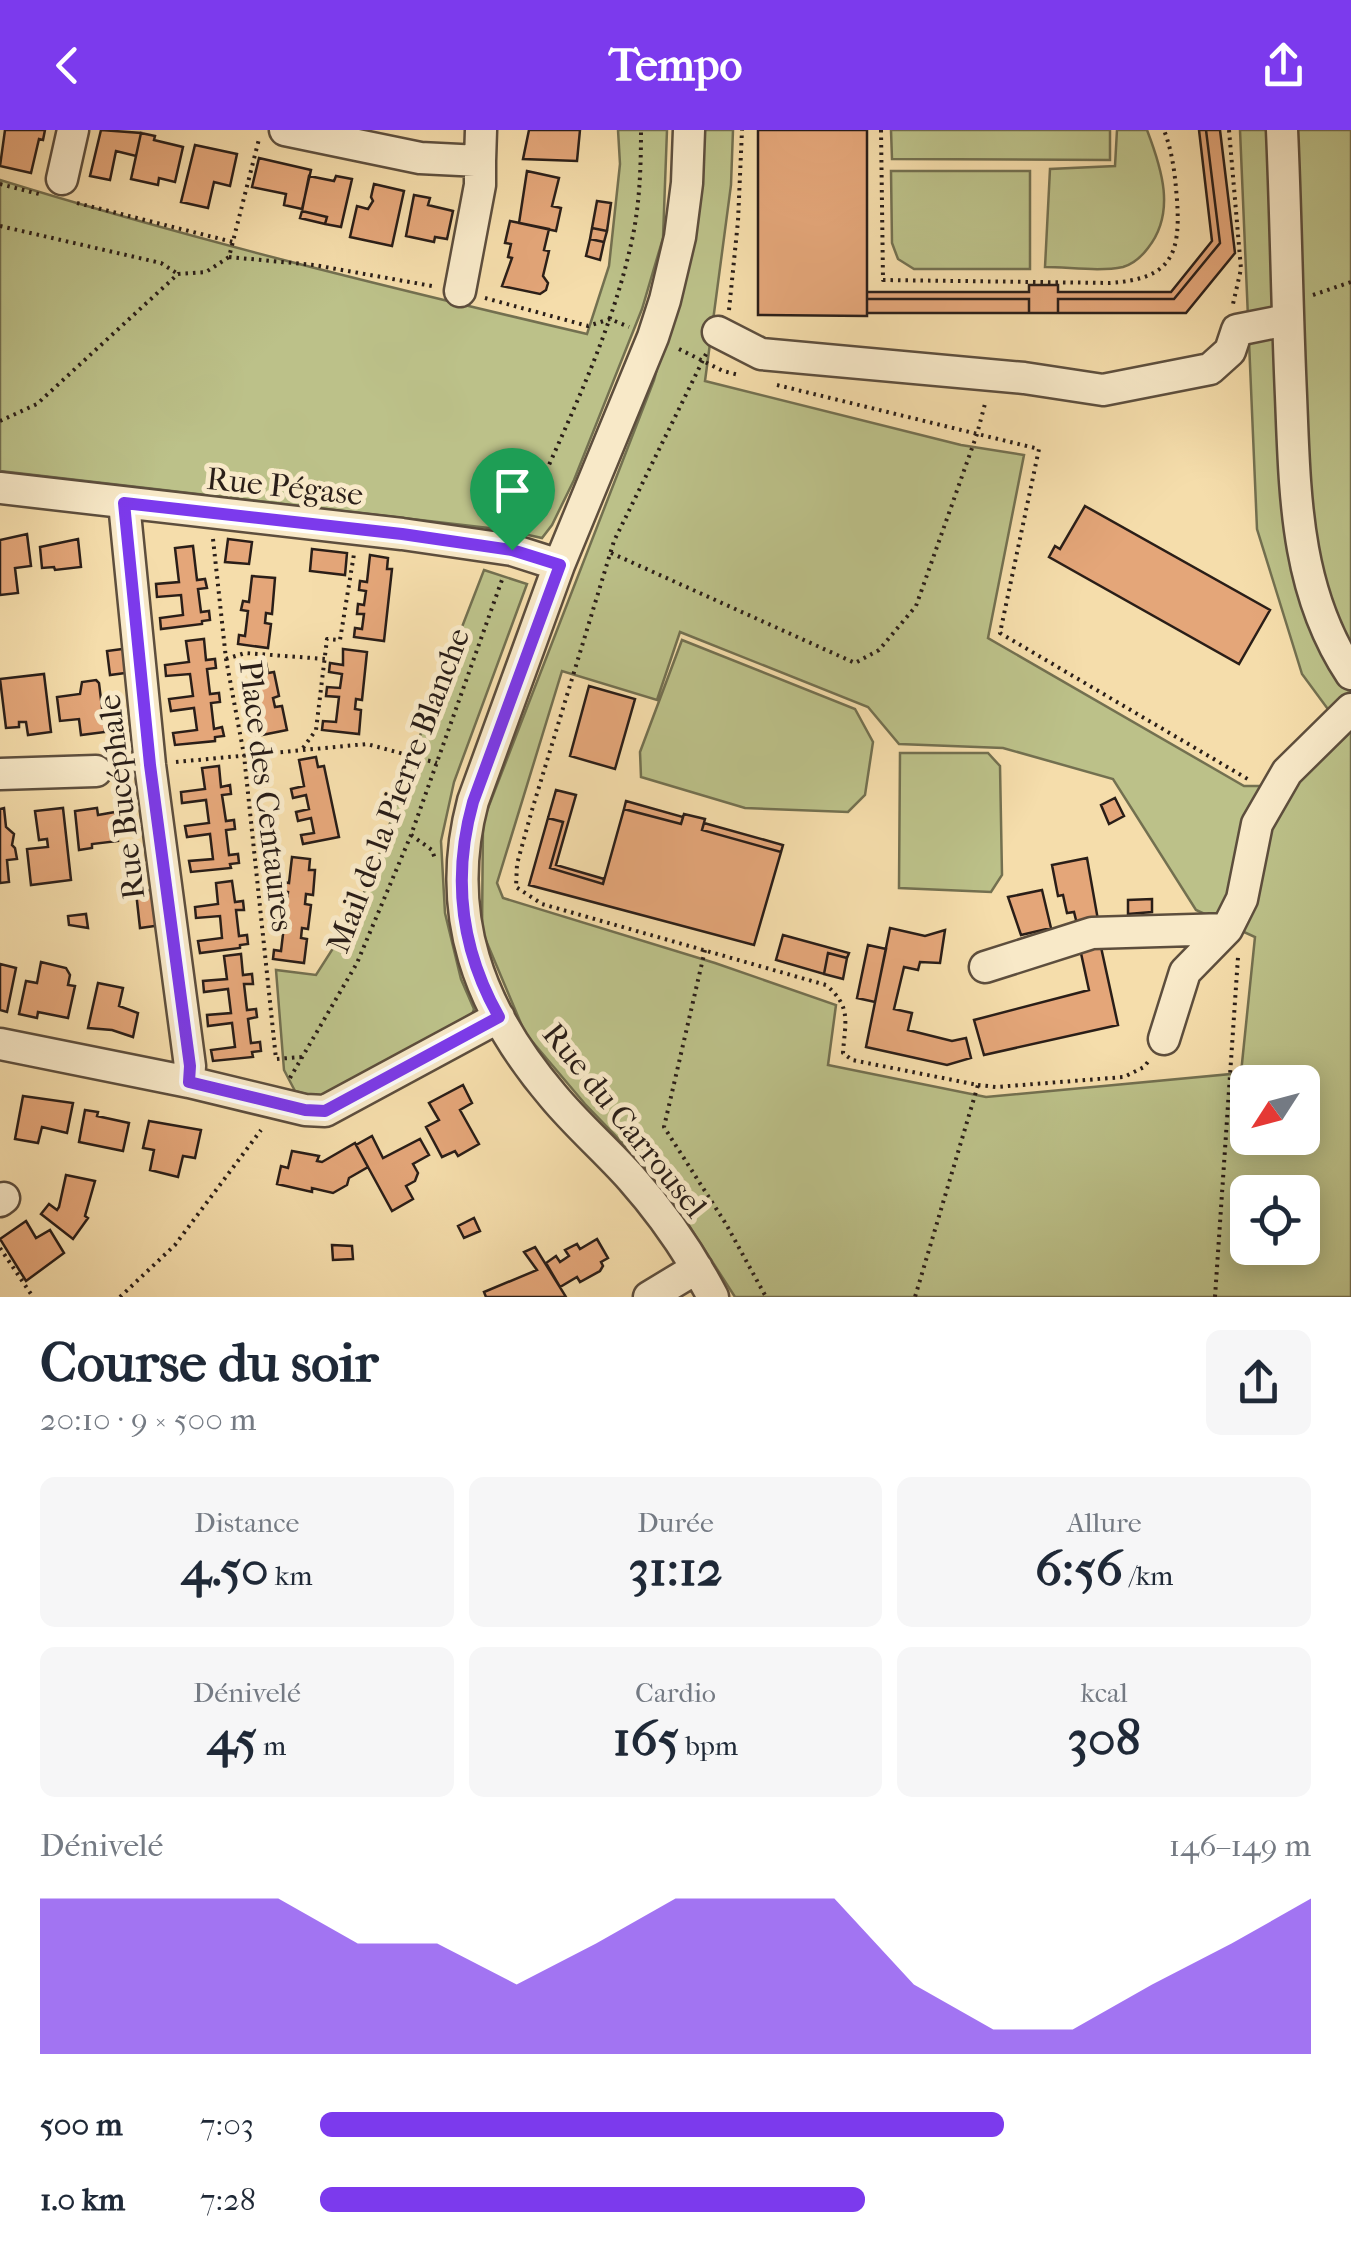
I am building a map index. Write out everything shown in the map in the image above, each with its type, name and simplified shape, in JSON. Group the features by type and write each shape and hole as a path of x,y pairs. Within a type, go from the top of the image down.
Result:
{"street":[{"path":"58,192 73,130"},
{"path":"285,130 420,158 480,161"},
{"path":"460,292 480,185 481,130"},
{"name":"Rue du Carrousel","path":"689,130 687,183 673,275 653,337 560,565 473,802 462,842 462,913 477,970 499,1017 536,1074 655,1206 713,1297"},
{"path":"1282,130 1296,520 1305,567 1320,612 1334,648 1351,674"},
{"path":"718,332 760,354 1103,390 1210,369 1230,351 1237,330 1287,312"},
{"name":"Rue Pégase","path":"0,488 512,550 560,565"},
{"name":"Rue Bucéphale","path":"124,503 150,765 189,1082"},
{"path":"1164,1038 1185,972 1227,929 1242,899 1257,824 1274,794 1287,772 1351,709"},
{"path":"0,774 96,771"},
{"path":"986,967 1092,933 1227,929"},
{"path":"0,1044 325,1111 499,1017"},
{"path":"649,1297 697,1268"}],"path":[{"path":"0,421 37,404 178,274 206,272 229,256 261,130"},
{"name":"Mail de la Pierre Blanche","path":"120,1297 176,1245 268,1120 356,963 438,764 512,550 610,319 634,230 641,170 640,130"},
{"path":"742,130 738,221 728,311 611,553 516,864 516,886 542,904 826,985 841,997 846,1008 844,1053 852,1060 996,1088 1124,1077 1144,1066 1164,1038"},
{"path":"881,130 882,280 1110,283 1135,282 1160,270 1180,237 1173,153 1164,130"},
{"path":"1229,130 1241,269 1232,310 1237,330"},
{"path":"0,184 58,192 233,242"},
{"path":"0,226 162,263 178,274"},
{"path":"229,256 314,264 460,292 588,326 610,319"},
{"path":"1287,312 1351,282"},
{"path":"703,360 741,376"},
{"path":"611,553 855,663 879,650 916,606 977,434 992,376"},
{"path":"777,385 1040,449 1000,634 1274,794"},
{"name":"Place des Centaures","path":"216,513 213,538 226,658 244,755 276,1058 302,1057"},
{"name":"Place des Centaures","path":"302,748 316,730 327,639 340,640 358,530"},
{"path":"226,658 245,653 325,659"},
{"path":"150,765 368,744 438,764"},
{"path":"1215,1297 1240,960 1227,929"},
{"path":"706,950 664,1127 726,1224 766,1297"},
{"path":"915,1297 978,1085"},
{"path":"0,1248 32,1297"}],"green space":[{"path":"618,130 667,130 663,238 642,309 574,480 542,538 506,530 0,471 0,180 292,262 587,334 609,266 620,164"},
{"path":"704,130 733,130 731,185 705,381 961,445 1024,455 988,638 1244,786 1289,786 1347,735 1302,674 1257,529 1240,130 1351,130 1351,1297 735,1297 663,1185 585,1104 525,1033 482,931 483,821 654,380 692,240","holes":["680,632 868,707 899,744 1003,748 1113,779 1196,910 1255,937 1242,1065 1320,1065 1320,1155 1230,1155 1230,1074 986,1097 828,1065 836,1005 503,898 497,883 562,671 657,700"]},
{"path":"891,130 1110,130 1110,160 892,159"},
{"path":"1117,130 1147,130 1164,191 1157,234 1140,257 1123,267 1045,267 1050,169 1115,166"},
{"path":"891,171 1030,171 1030,269 914,269 898,259 892,243"},
{"path":"484,570 527,584 454,782 441,841 445,913 461,979 474,1009 470,1021 319,1098 295,1091 284,1070 276,970 316,975 355,914"},
{"path":"682,640 855,709 873,742 865,795 848,812 745,808 641,777 640,752"},
{"path":"900,753 988,753 1000,766 1002,875 991,892 899,888"}],"building":[{"path":"5,130 45,130 31,173 0,166"},
{"path":"101,130 141,133 136,156 116,151 110,180 90,176"},
{"path":"529,130 580,130 577,161 523,159"},
{"path":"758,130 867,130 867,316 758,315"},
{"path":"1199,130 1206,130 1220,243 1174,299 1058,299 1058,313 1029,313 1029,299 867,299 867,292 1029,292 1029,285 1058,285 1058,292 1171,292 1212,241"},
{"path":"1206,130 1220,130 1235,253 1186,313 1058,313 1058,299 1174,299 1220,243"},
{"path":"141,133 183,147 175,182 159,178 158,185 131,179"},
{"path":"195,145 237,154 230,186 214,182 208,208 181,202"},
{"path":"259,158 311,170 302,209 284,205 286,194 252,187"},
{"path":"527,171 559,178 552,206 561,208 556,231 519,223"},
{"path":"309,176 334,181 336,176 352,179 341,227 325,224 327,217 302,211"},
{"path":"374,184 404,191 392,246 350,237 357,206 368,209"},
{"path":"414,195 430,198 428,205 453,211 447,239 435,237 434,242 406,236"},
{"path":"597,201 611,203 607,231 592,228"},
{"path":"302,211 327,217 325,224 300,218"},
{"path":"510,221 549,229 543,276 548,283 540,294 502,286 512,258 508,257 511,244 505,243"},
{"path":"592,228 607,231 604,242 590,239"},
{"path":"590,239 604,242 600,260 586,256"},
{"path":"867,299 1029,299 1029,313 867,313"},
{"path":"1085,506 1270,610 1239,664 1049,557 1055,546 1060,549"},
{"path":"27,534 31,566 15,568 18,593 0,595 0,540"},
{"path":"78,539 81,567 42,568 40,547"},
{"path":"228,539 252,542 249,564 225,562"},
{"path":"193,546 197,580 205,579 207,588 198,589 201,612 209,611 210,620 161,629 160,618 183,615 181,595 157,597 156,584 179,582 175,548"},
{"path":"312,549 347,553 345,575 310,571"},
{"path":"370,555 388,558 387,569 392,569 384,641 354,637 355,628 362,629 364,614 357,614 358,604 364,605 366,591 359,590 360,581 367,582"},
{"path":"252,576 275,578 272,614 266,613 265,623 271,624 268,648 238,644 239,635 245,636 248,611 241,610 243,601 249,602"},
{"path":"204,639 206,660 215,659 216,668 207,669 210,694 219,693 220,702 211,703 214,729 222,727 224,736 215,737 215,741 175,745 173,733 197,730 194,708 171,711 169,699 193,696 190,674 166,676 165,665 189,662 186,641"},
{"path":"130,648 133,672 110,675 107,651"},
{"path":"343,649 367,652 362,700 356,699 355,709 361,710 359,734 322,730 323,721 336,722 339,697 326,696 327,687 340,688 342,674 329,672 330,663 343,665"},
{"path":"266,663 268,673 274,672 279,696 273,698 275,707 282,706 287,730 257,736 255,727 261,726 256,701 250,703 248,694 254,692 248,667"},
{"path":"44,674 51,732 28,735 26,722 6,728 0,679"},
{"path":"96,680 105,732 81,735 79,719 60,721 57,697 80,694 82,682"},
{"path":"589,686 635,699 615,769 570,756"},
{"path":"316,757 318,767 324,766 339,837 303,844 301,835 314,833 311,818 298,821 296,812 309,809 306,795 293,798 291,789 304,786 299,760"},
{"path":"219,766 221,787 230,785 231,794 222,795 226,821 234,820 235,829 226,830 229,855 238,854 239,863 230,864 231,868 191,872 189,861 213,859 210,834 187,837 185,826 209,823 206,800 182,803 181,792 205,789 202,768"},
{"path":"556,790 576,795 556,865 604,879 603,884 550,868 563,822 548,818"},
{"path":"1115,798 1124,816 1109,824 1101,805"},
{"path":"626,801 683,817 681,824 624,809"},
{"path":"4,808 6,827 14,834 12,845 17,859 7,860 9,882 0,883 0,809"},
{"path":"63,808 71,880 31,885 27,849 48,847 47,839 39,840 35,811"},
{"path":"97,808 98,815 115,812 118,841 79,850 75,811"},
{"path":"624,809 681,824 684,814 705,819 702,830 781,852 754,945 529,885 548,818 563,822 550,868 603,884"},
{"path":"704,823 783,845 781,852 702,830"},
{"path":"292,857 310,859 309,870 315,870 313,895 306,894 305,904 311,905 308,929 302,928 301,938 307,939 304,963 273,959 274,950 281,951 284,926 278,925 279,916 285,917 288,892 281,891 283,882 289,883"},
{"path":"1087,858 1098,920 1077,924 1074,912 1067,913 1063,895 1058,896 1052,865"},
{"path":"232,881 235,902 243,901 244,910 236,910 239,936 247,935 248,944 200,953 198,941 222,938 220,916 196,918 195,907 218,904 216,883"},
{"path":"158,889 162,925 140,928 136,892"},
{"path":"1042,890 1051,928 1021,935 1008,897"},
{"path":"1152,899 1152,912 1128,914 1128,900"},
{"path":"86,914 88,928 69,925 68,916"},
{"path":"890,928 925,936 945,930 940,963 920,962 918,970 904,967 894,1009 912,1013 908,1030 952,1041 966,1038 971,1058 947,1065 866,1047"},
{"path":"783,935 849,953 847,958 828,953 824,974 776,960"},
{"path":"1099,938 1118,1025 984,1055 974,1020 1089,990 1079,944"},
{"path":"868,945 886,949 875,1002 857,998"},
{"path":"828,953 847,958 843,979 824,974"},
{"path":"241,954 243,975 252,974 253,984 244,984 247,1010 256,1009 257,1017 248,1019 251,1043 260,1042 261,1051 252,1052 253,1057 213,1061 211,1050 235,1047 232,1023 208,1026 207,1015 231,1013 228,989 204,992 203,981 227,979 224,956"},
{"path":"41,962 66,968 70,975 68,985 75,986 68,1018 38,1012 37,1018 19,1014 26,981 37,983"},
{"path":"0,964 16,968 7,1012 0,1010"},
{"path":"98,983 123,988 119,1006 138,1013 133,1037 88,1028"},
{"path":"463,1085 472,1103 460,1110 479,1144 458,1156 455,1151 442,1157 426,1127 439,1120 429,1103"},
{"path":"23,1096 73,1103 67,1133 42,1127 38,1143 15,1139"},
{"path":"85,1110 129,1123 123,1151 79,1142"},
{"path":"149,1121 201,1130 195,1158 183,1156 178,1177 150,1170 154,1150 143,1148"},
{"path":"372,1136 383,1158 420,1139 429,1155 413,1164 418,1173 415,1181 406,1186 413,1199 392,1211 356,1145"},
{"path":"355,1143 368,1167 333,1193 277,1184 281,1166 288,1168 292,1151 319,1156 317,1161 322,1162"},
{"path":"66,1175 95,1181 85,1216 88,1218 73,1239 41,1214 49,1204 57,1210 59,1207"},
{"path":"474,1218 480,1231 464,1238 458,1226"},
{"path":"26,1221 36,1238 50,1230 64,1253 26,1281 0,1239"},
{"path":"597,1239 608,1258 601,1262 600,1271 560,1287 546,1263 556,1256 560,1262 569,1256 565,1250 577,1244 580,1249"},
{"path":"332,1245 352,1246 353,1259 333,1260"},
{"path":"535,1247 566,1297 486,1297 484,1292 537,1270 524,1252"}],"route":[{"path":"124,503 512,550 560,565 462,842 462,913 477,970 499,1017 325,1111 305,1110 189,1082 150,765 124,503"}]}
